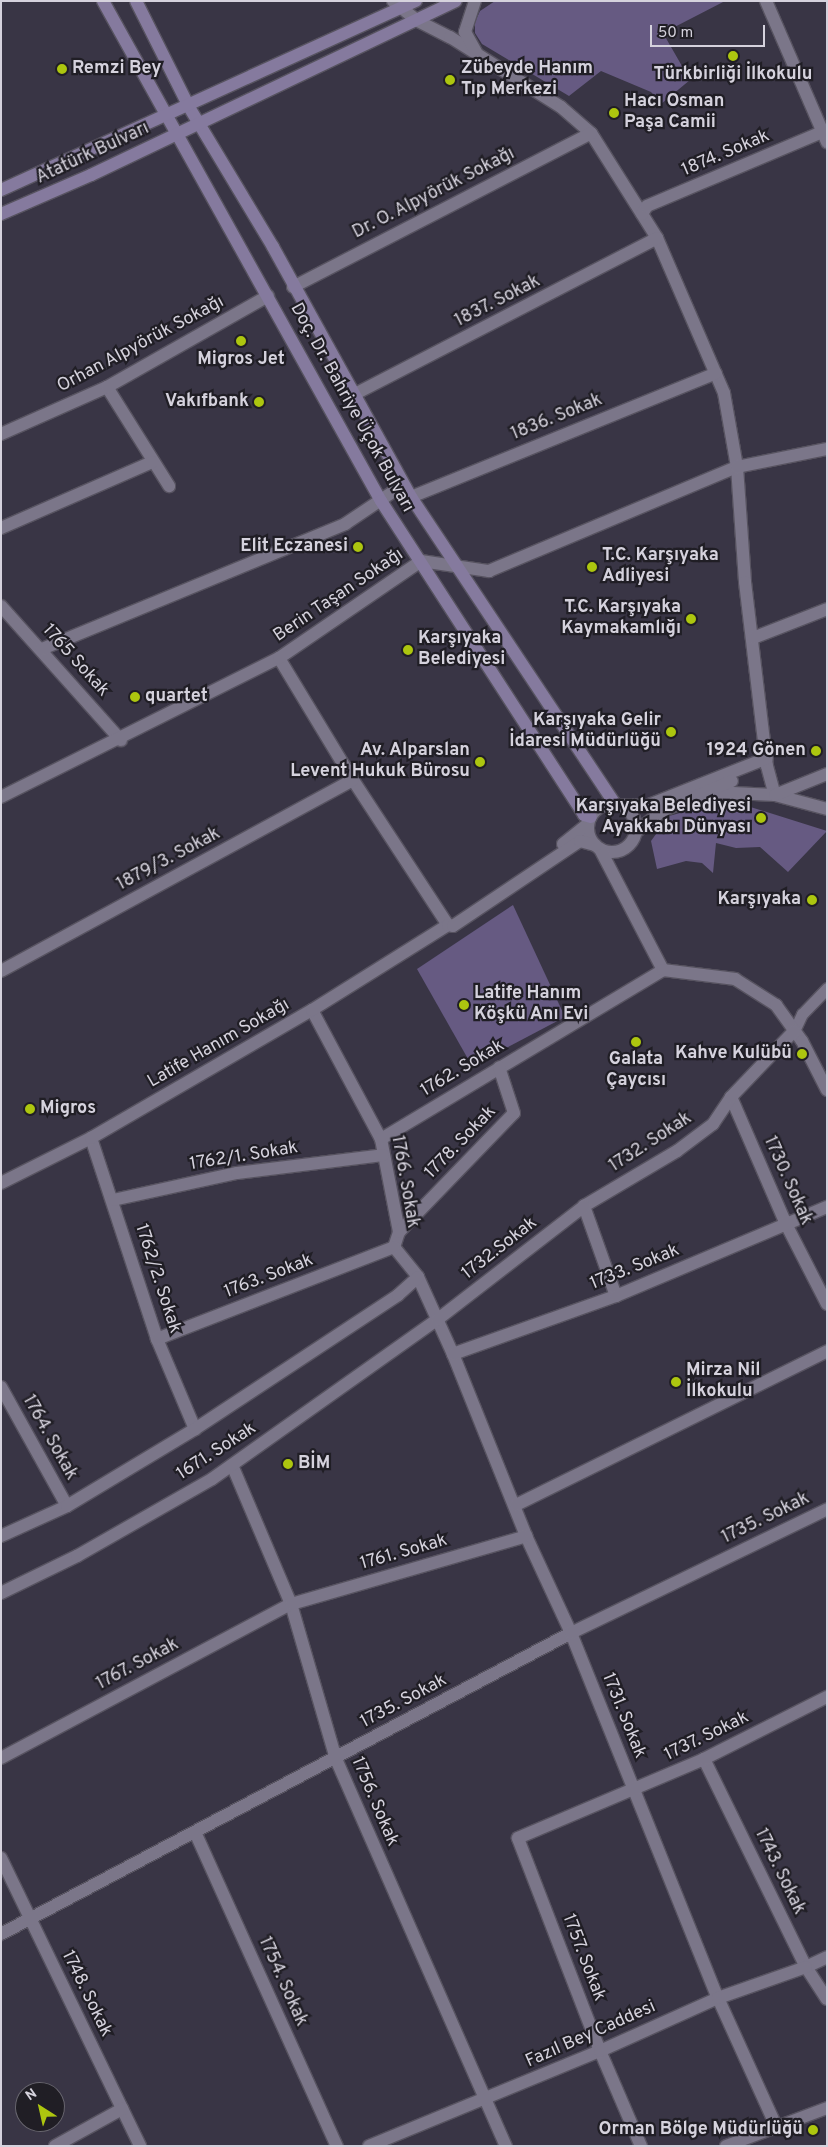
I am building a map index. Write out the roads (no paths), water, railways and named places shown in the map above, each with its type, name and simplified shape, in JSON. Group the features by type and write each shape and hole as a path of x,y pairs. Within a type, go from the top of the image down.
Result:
{"main road":[{"name":"Doç. Dr. Bahriye Üçok Bulvarı","path":"103,1 381,501 584,814 590,820"},
{"name":"Doç. Dr. Bahriye Üçok Bulvarı","path":"136,1 189,107 355,394 410,497 456,568 617,804"},
{"name":"Atatürk Bulvarı","path":"1,190 189,107 397,5 416,1"},
{"name":"Atatürk Bulvarı","path":"1,214 178,134 418,21 456,1"}],"street":[{"path":"475,1 466,32 477,54"},
{"path":"766,1 826,134"},
{"path":"397,5 418,21 477,54 561,107 591,133 657,238 724,393 737,467 767,762 775,796"},
{"name":"Dr. O. Alpyörük Sokağı","path":"293,287 591,133"},
{"name":"1874. Sokak","path":"642,214 647,206 826,134"},
{"name":"1837. Sokak","path":"355,394 657,238"},
{"name":"Orhan Alpyörük Sokağı","path":"1,434 107,387 268,296"},
{"name":"1836. Sokak","path":"410,497 716,373"},
{"path":"107,387 152,462 169,486"},
{"name":"Berin Taşan Sokağı","path":"1,797 121,740 279,658 421,561 456,568 489,570 737,467 827,449"},
{"path":"1,528 152,462"},
{"path":"42,649 345,524 397,490 401,480"},
{"name":"1765 Sokak","path":"1,606 42,649 121,740"},
{"path":"753,638 827,609"},
{"path":"279,658 353,780 448,926"},
{"path":"767,762 646,806 617,804 600,807 590,820 590,839 598,847 663,970 735,979 776,1005 794,1031 827,1090"},
{"path":"598,847 623,849 636,832 662,811 707,792 767,762"},
{"path":"775,796 827,774"},
{"name":"1879/3. Sokak","path":"1,971 353,780"},
{"path":"707,792 775,796 827,809"},
{"path":"617,804 633,816 636,832"},
{"name":"Latife Hanım Sokağı","path":"448,926 451,918 565,843 590,820"},
{"name":"Latife Hanım Sokağı","path":"1,1183 92,1138 312,1010 448,926 453,926 580,841 598,847"},
{"name":"1762. Sokak","path":"382,1139 663,970"},
{"path":"794,1031 802,1014 827,988"},
{"name":"1766. Sokak","path":"312,1010 382,1139 383,1154 399,1232 394,1247 418,1277 438,1319"},
{"name":"1732. Sokak","path":"584,1206 676,1151 713,1124 731,1097 794,1031"},
{"name":"1778. Sokak","path":"399,1232 514,1113 499,1067"},
{"name":"1730. Sokak","path":"731,1097 786,1224 827,1304"},
{"name":"1762/2. Sokak","path":"92,1138 157,1340 195,1428"},
{"name":"1762/1. Sokak","path":"113,1200 237,1174 383,1154"},
{"path":"584,1206 616,1296"},
{"name":"1732.Sokak","path":"438,1319 584,1206"},
{"name":"1733. Sokak","path":"454,1354 616,1296 827,1207"},
{"name":"1763. Sokak","path":"157,1340 394,1247"},
{"name":"1671. Sokak","path":"1,1536 67,1506 195,1428 398,1295 418,1277"},
{"name":"1731. Sokak","path":"438,1319 516,1505 526,1536 571,1633 718,1998 776,2126"},
{"name":"1671. Sokak","path":"1,1593 77,1556 232,1465 438,1319"},
{"path":"516,1505 827,1351"},
{"name":"1764. Sokak","path":"1,1387 67,1506"},
{"name":"1756. Sokak","path":"232,1465 291,1604 336,1758 484,2100 506,2146"},
{"name":"1735. Sokak","path":"1,1934 571,1633 825,1513"},
{"name":"1761. Sokak","path":"291,1604 526,1536"},
{"name":"1767. Sokak","path":"1,1758 291,1604"},
{"name":"1737. Sokak","path":"518,1838 704,1759 827,1698"},
{"name":"1743. Sokak","path":"704,1759 806,1967 827,1999"},
{"name":"1754. Sokak","path":"195,1832 337,2146"},
{"name":"1757. Sokak","path":"518,1838 600,2051 641,2146"},
{"name":"1748. Sokak","path":"1,1858 140,2146"},
{"name":"Fazıl Bey Caddesi","path":"369,2146 600,2051 718,1998 806,1967 827,1957"},
{"path":"726,2146 827,2108"},
{"path":"55,2146 122,2109"}],"place":[{"name":"Türkbirliği İlkokulu","path":"733,56"},
{"name":"Remzi Bey","path":"62,69"},
{"name":"Zübeyde Hanım Tıp Merkezi","path":"450,80"},
{"name":"Hacı Osman Paşa Camii","path":"614,113"},
{"name":"Migros Jet","path":"241,341"},
{"name":"Vakıfbank","path":"259,402"},
{"name":"Elit Eczanesi","path":"358,547"},
{"name":"T.C. Karşıyaka Adliyesi","path":"592,567"},
{"name":"T.C. Karşıyaka Kaymakamlığı","path":"691,619"},
{"name":"Karşıyaka Belediyesi","path":"408,650"},
{"name":"quartet","path":"135,697"},
{"name":"Karşıyaka Gelir İdaresi Müdürlüğü","path":"671,732"},
{"name":"1924 Gönen","path":"816,751"},
{"name":"Av. Alparslan Levent Hukuk Bürosu","path":"480,762"},
{"name":"Karşıyaka Belediyesi Ayakkabı Dünyası","path":"761,818"},
{"name":"Karşıyaka","path":"812,900"},
{"name":"Latife Hanım Köşkü Anı Evi","path":"464,1005"},
{"name":"Galata Çaycısı","path":"636,1042"},
{"name":"Kahve Kulübü","path":"802,1054"},
{"name":"Migros","path":"30,1109"},
{"name":"Mirza Nil İlkokulu","path":"676,1382"},
{"name":"BİM","path":"288,1464"},
{"name":"Orman Bölge Müdürlüğü","path":"813,2130"}]}
